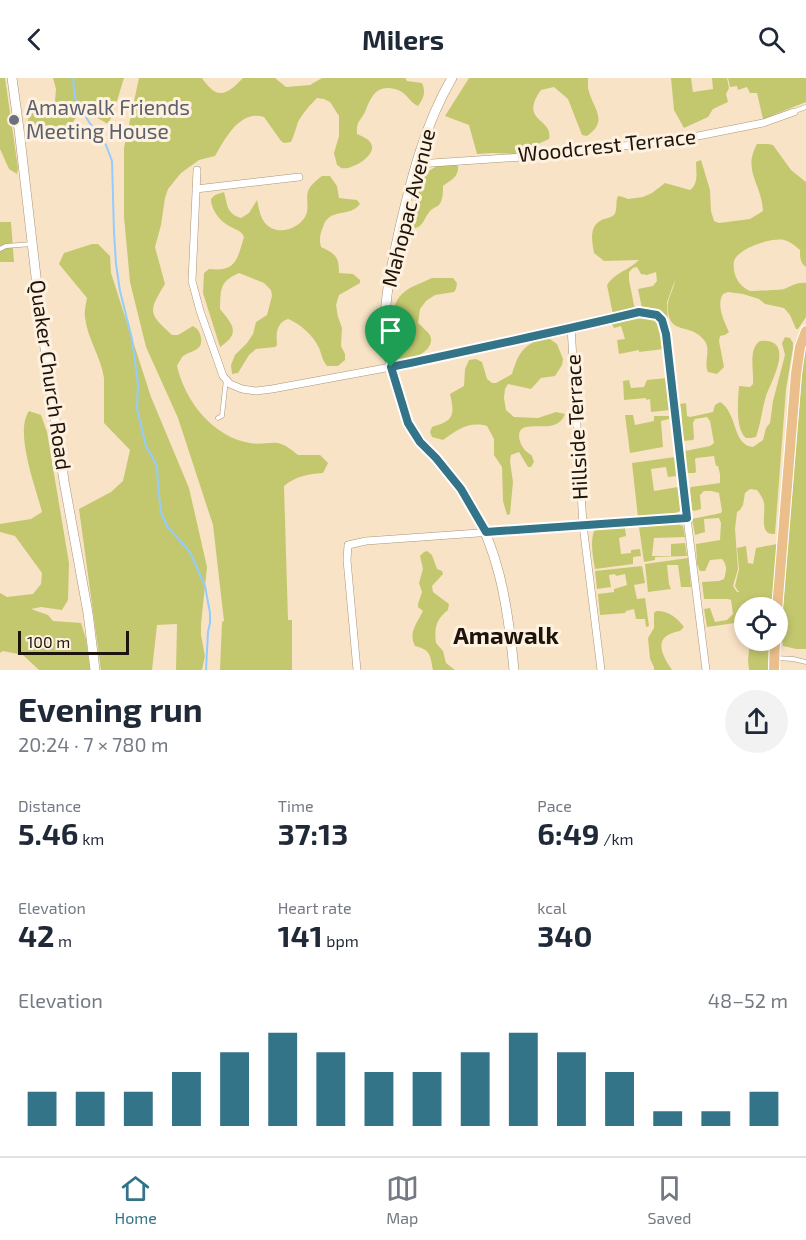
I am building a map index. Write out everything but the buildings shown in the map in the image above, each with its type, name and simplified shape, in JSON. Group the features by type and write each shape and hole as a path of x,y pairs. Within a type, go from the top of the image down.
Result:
{"main road":[{"path":"778,597 796,374 800,347 806,331"},
{"path":"774,651 774,670"}],"street":[{"name":"Quaker Church Road","path":"12,78 64,481 88,613 95,670"},
{"name":"Mahopac Avenue","path":"452,78 441,96 422,142 407,198 389,279 386,327 388,353 408,423 420,442 461,489 486,532 507,608 514,670"},
{"name":"Woodcrest Terrace","path":"417,164 538,156 683,138 764,123 794,112"},
{"path":"196,170 192,281 223,376 230,384 236,386 256,391 294,386 639,312 657,315 662,320 666,334 706,670"},
{"path":"196,189 299,177"},
{"name":"Hillside Terrace","path":"571,327 583,525 601,670"},
{"path":"357,670 348,545 486,532 687,518"}],"lane":[{"path":"794,112 806,107"},
{"path":"0,249 18,244 33,244"},
{"path":"218,418 222,416 226,379"},
{"path":"774,658 806,662"}],"green space":[{"path":"0,78 5,78 17,174 9,169 0,149"},
{"path":"53,78 124,78 108,124 89,113 78,114 62,140 51,142 46,133 27,124 31,107 55,101 56,89"},
{"path":"139,78 202,78 212,90 222,93 232,89 243,78 275,78 286,87 310,85 322,78 405,78 407,81 422,83 424,89 424,95 418,106 399,90 383,88 375,93 357,126 357,134 370,142 371,152 363,161 351,167 341,168 337,165 334,153 339,136 339,116 330,102 317,98 298,122 291,142 281,141 264,117 248,117 241,121 234,127 215,156 199,160 181,173 168,189 165,198 155,247 165,284 153,307 153,312 158,322 172,335 178,335 193,326 199,332 200,346 182,357 177,366 194,404 213,425 237,439 253,444 278,443 298,455 320,455 328,463 323,473 302,476 284,486 288,620 292,620 292,670 220,670 222,622 224,621 213,525 178,418 146,347 130,282 124,217 124,148"},
{"path":"469,78 588,78 588,88 598,114 597,125 587,136 582,135 568,99 554,87 541,90 533,108 538,119 547,127 549,139 516,154 477,154 469,125 445,116"},
{"path":"671,78 691,78 693,92 713,89 712,78 727,78 728,102 713,109 708,117 684,128 674,110"},
{"path":"728,78 806,78 806,102 763,119 757,93 750,93 747,87 738,90 737,86 730,87"},
{"path":"757,144 773,145 791,170 806,182 806,267 801,262 800,250 795,246 784,240 772,240 756,244 737,256 734,261 735,275 741,285 751,291 782,289 806,283 806,317 796,329 784,308 765,304 759,299 743,294 728,292 723,294 720,303 729,332 720,336 724,367 717,374 708,372 707,348 704,340 698,334 675,325 671,321 668,314 668,303 675,280 667,302 668,323 660,314 642,308 638,289 653,286 657,281 656,272 641,274 637,267 629,272 635,310 613,315 607,285 614,277 639,260 604,261 594,253 593,231 600,221 614,215 618,196 628,199 643,197 665,183 690,190 696,181 696,162 701,160 710,190 714,221 719,223 750,219 763,211 751,162"},
{"path":"452,164 458,166 457,173 443,186 439,205 431,210 420,226 406,230 422,175 437,166"},
{"path":"322,176 330,176 337,186 339,198 357,200 360,204 351,211 330,217 320,237 321,247 333,254 337,260 339,273 353,274 360,280 360,283 339,295 336,305 342,328 341,346 345,360 338,366 327,366 314,339 288,319 279,326 275,347 256,349 249,355 238,373 232,374 231,365 235,355 253,334 256,322 267,315 272,296 271,290 264,283 239,273 224,283 220,309 231,324 233,333 220,347 203,293 204,273 209,269 225,268 234,263 244,237 240,231 219,218 214,211 211,199 224,192 230,211 241,218 249,213 257,200 265,223 275,229 286,230 297,225 305,217 309,190 313,183"},
{"path":"0,222 11,222 14,262 0,262"},
{"path":"98,244 110,256 111,273 151,397 189,488 207,567 201,624 205,656 202,670 176,670 177,624 157,625 152,670 101,670 79,509 111,492 123,481 130,450 104,423 104,378 86,325 87,298 59,264 64,253"},
{"path":"432,278 453,278 457,283 456,289 454,292 435,295 420,309 418,323 431,338 428,348 412,358 396,360 392,326 397,300 409,289"},
{"path":"647,317 658,325 664,349 619,354 617,340 625,339 621,326 614,328 612,324"},
{"path":"785,337 790,338 793,348 786,389 775,534 766,531 764,503 757,490 750,489 745,493 743,505 737,512 735,529 738,569 733,586 737,592 740,592 735,586 739,569 737,548 746,546 748,563 753,564 756,548 777,544 773,597 734,597 734,623 707,627 704,609 710,608 715,622 727,620 733,614 731,600 704,599 702,582 724,579 726,569 722,559 710,560 705,571 700,571 697,564 696,544 720,540 721,523 719,518 704,519 705,532 695,535 692,519 722,511 719,493 711,491 704,491 700,495 701,509 692,510 690,489 720,483 720,474 714,456 695,459 695,473 687,473 685,451 710,446 714,443 710,421 707,417 695,419 693,440 683,441 680,404 686,403 687,416 690,417 713,412 715,405 720,402 730,413 742,441 753,447 763,440 770,423 773,401 785,355 782,343"},
{"path":"539,339 550,339 557,344 563,359 562,365 555,376 541,378 531,389 508,384 504,398 506,410 514,417 538,418 556,412 565,414 562,420 553,425 531,426 520,431 521,444 525,451 532,455 534,462 531,467 528,467 519,452 511,455 513,482 510,514 507,515 503,501 502,467 494,455 494,439 487,426 469,426 443,440 432,437 430,432 432,427 445,422 451,416 450,394 464,386 465,369 469,360 476,359 482,362 487,379 496,383 512,374 521,353"},
{"path":"760,341 771,342 777,346 779,361 766,396 756,437 746,438 742,434 739,421 739,386 750,387 753,384 753,354"},
{"path":"806,348 806,649 796,649 788,647 788,597 784,597"},
{"path":"667,378 671,410 651,412 650,399 646,400 646,398 624,400 623,381 629,380 631,388 644,387 647,380"},
{"path":"29,411 41,415 47,432 69,563 68,600 62,610 41,607 31,609 48,615 53,621 81,623 86,639 90,670 39,670 23,655 3,651 0,653 0,593 7,597 33,594 41,584 42,573 15,536 0,532 0,524 31,519 42,512 25,446 25,420"},
{"path":"625,415 633,415 635,425 654,421 654,416 669,416 669,419 661,421 663,447 630,453"},
{"path":"675,457 677,476 668,477 666,467 651,469 654,491 678,487 681,499 680,511 672,515 638,518 632,463"},
{"path":"678,524 683,526 685,537 654,538 652,556 671,556 671,544 685,543 687,556 655,557 655,560 644,562 639,527"},
{"path":"625,528 626,536 619,538 621,554 640,549 641,556 633,557 633,564 595,569 592,545 594,531"},
{"path":"427,551 432,555 437,569 443,574 432,586 433,592 449,604 448,610 437,625 436,643 443,651 446,663 455,670 433,670 429,654 424,649 415,646 412,637 423,611 418,607 422,592 419,583 423,569 420,556"},
{"path":"688,558 691,587 681,587 678,565 667,565 671,589 648,592 645,564"},
{"path":"642,566 645,583 634,585 637,599 645,598 649,626 646,627 645,619 636,619 634,609 625,613 600,615 598,594 614,592 614,589 627,585 625,574 616,576 615,574 609,575 611,587 597,589 595,571"},
{"path":"656,611 672,615 684,627 680,631 671,633 662,641 664,657 672,670 654,670 650,659 648,638 654,628"},
{"path":"749,651 769,651 768,670 749,670"}],"waterway":[{"path":"73,78 75,98 106,145 112,161 116,264 132,339 138,384 137,409 146,446 157,466 161,513 167,526 190,552 205,586 210,613 206,670"}],"place":[{"name":"Amawalk Friends Meeting House","path":"14,120"}],"district":[{"name":"Amawalk","path":"506,636"}],"route":[{"path":"639,312 657,315 662,320 666,334 687,518 486,532 461,489 420,442 408,423 391,367 639,312"}]}
